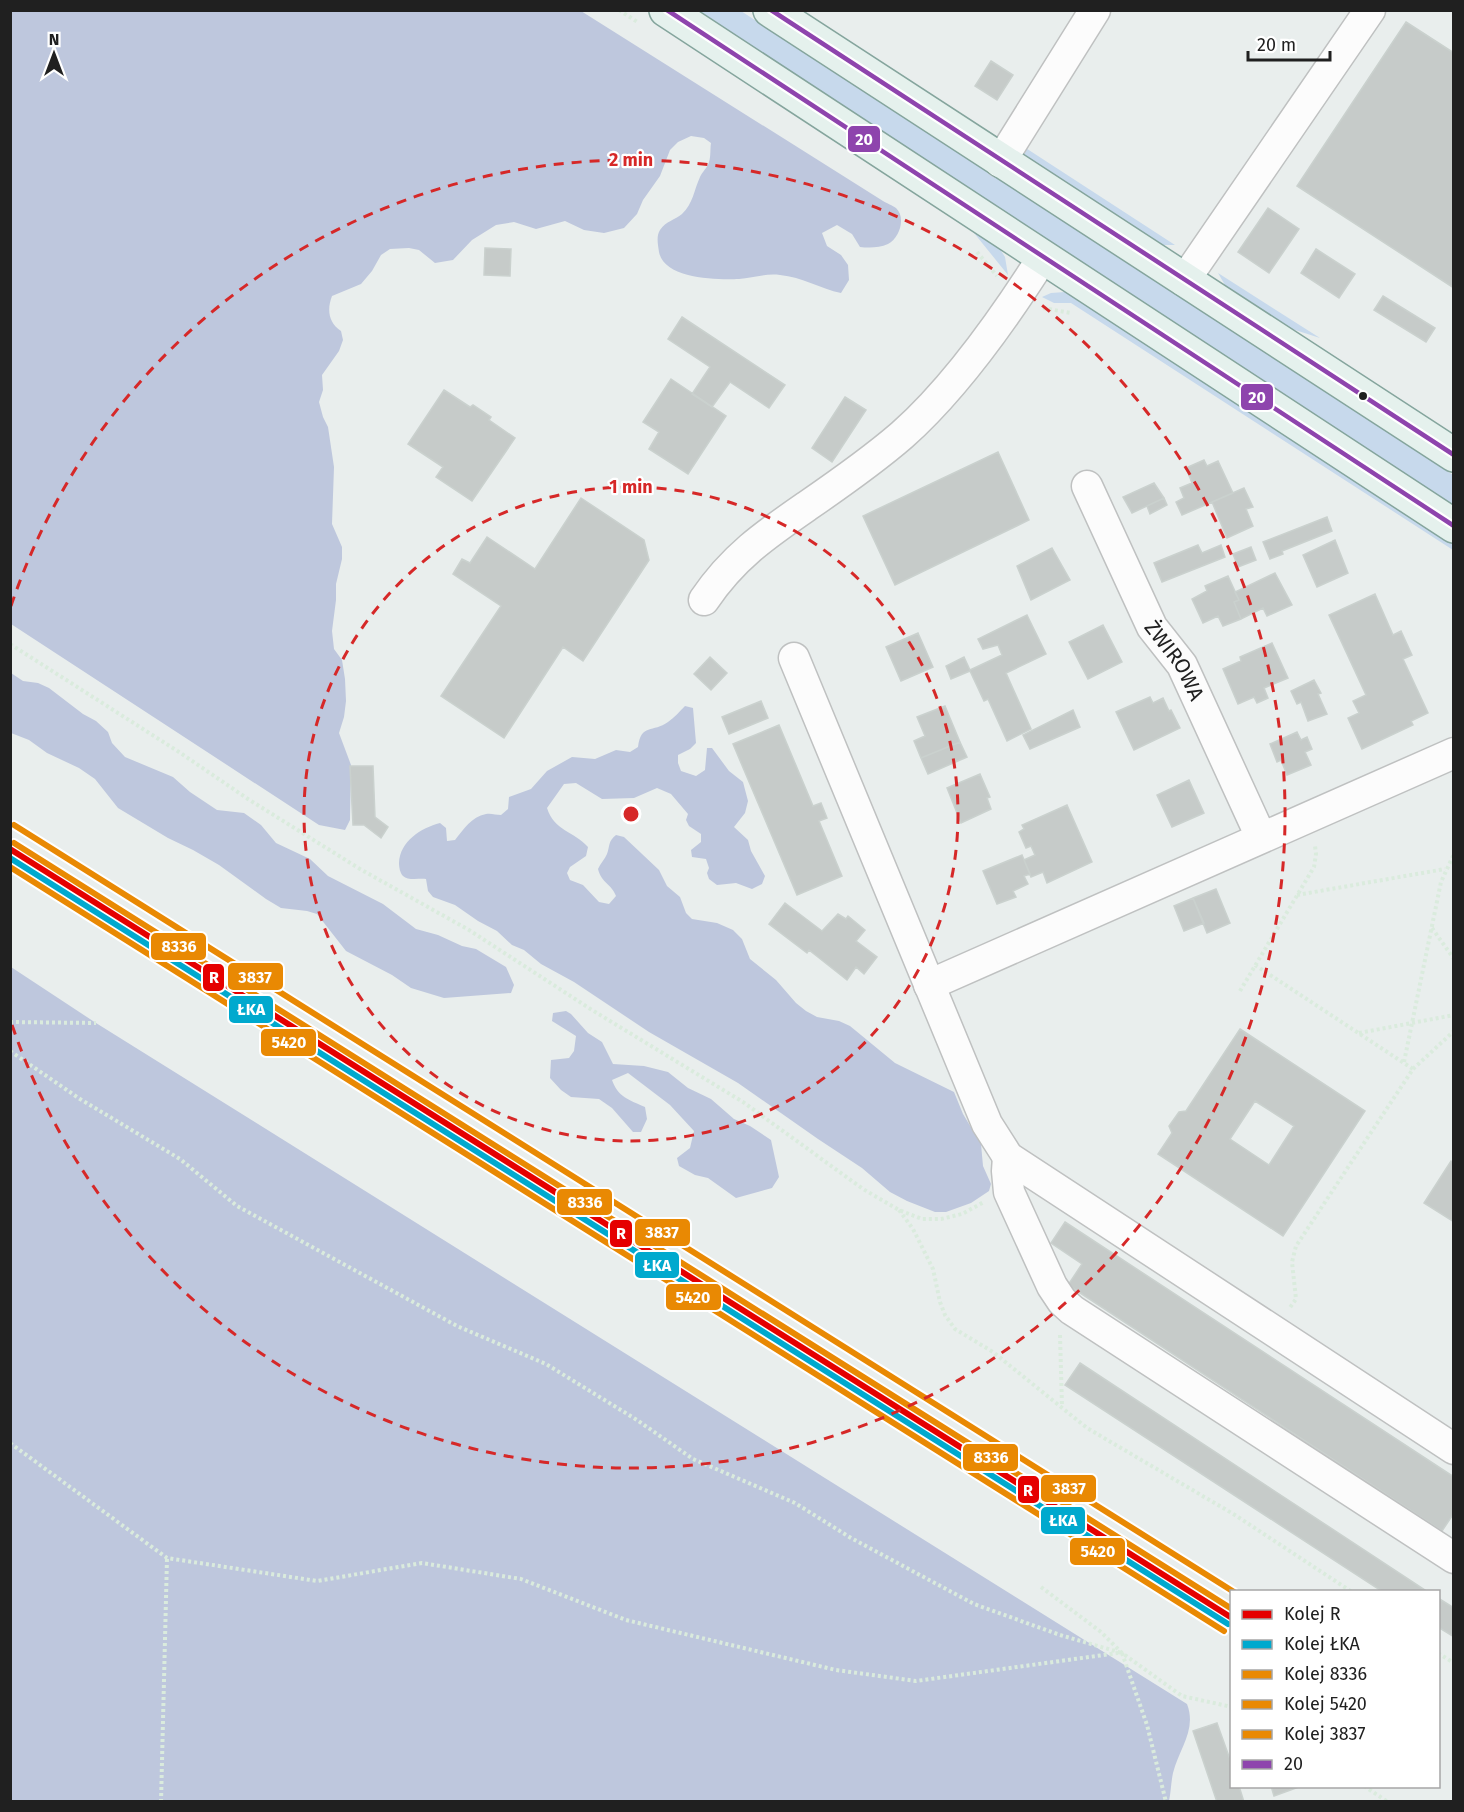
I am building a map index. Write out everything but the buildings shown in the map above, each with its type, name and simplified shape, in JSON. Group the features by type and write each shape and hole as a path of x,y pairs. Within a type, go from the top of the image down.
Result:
{"main road":[{"path":"666,10 1454,526"},
{"path":"770,10 1000,162 1454,455"}],"street":[{"path":"1000,162 1095,10"},
{"path":"1184,281 1370,10"},
{"path":"704,600 717,579 755,542 849,476 902,435 929,408 990,335 1018,297 1043,257"},
{"name":"ŻWIROWA","path":"1087,486 1152,627 1182,665 1261,837"},
{"path":"794,658 987,1124 1008,1157 1454,1449"},
{"path":"929,986 1308,816 1450,757"},
{"path":"1008,1157 1006,1171 1009,1192 1052,1286 1062,1301 1082,1317 1454,1558"}],"path":[{"path":"10,644 360,869 469,930 592,1010 743,1102 863,1189 899,1210 922,1219 941,1219 962,1214 1009,1192"},
{"path":"1239,991 1314,867 1316,854 1308,816"},
{"path":"1404,1063 1441,882 1445,869 1454,854"},
{"path":"1296,895 1445,869"},
{"path":"1431,928 1454,960"},
{"path":"1255,965 1413,1069"},
{"path":"1358,1033 1454,1015"},
{"path":"10,1022 96,1023"},
{"path":"1274,1332 1296,1299 1292,1262 1296,1246 1413,1069 1454,1031"},
{"path":"10,1051 80,1099 180,1159 237,1206 457,1326 546,1364 637,1420 693,1459 795,1503 851,1538 974,1604 1060,1635 1122,1653"},
{"path":"899,1210 913,1229 933,1269 945,1316 955,1329 993,1352 1087,1428 1235,1515 1349,1590"},
{"path":"1062,1301 1060,1374 1062,1407"},
{"path":"10,1443 167,1558 317,1581 422,1563 521,1580 626,1620 836,1670 916,1681 1122,1653"},
{"path":"161,1802 167,1558"},
{"path":"1041,1587 1101,1632 1122,1653 1182,1695 1230,1707"},
{"path":"1122,1653 1147,1725 1166,1802"},
{"path":"1440,1654 1454,1663"},
{"path":"1367,1788 1388,1802"}],"shaded area":[{"path":"10,11 581,11 894,207 901,217 900,227 892,241 874,247 860,247 852,234 837,225 822,233 827,246 841,255 848,265 849,280 841,293 780,275 718,279 681,273 663,261 659,252 658,238 662,227 682,214 689,206 700,177 708,164 711,143 704,138 691,136 678,142 670,150 660,176 643,200 637,214 624,228 604,233 584,230 565,221 536,229 514,222 496,225 472,240 453,260 435,263 419,250 390,249 381,255 361,284 332,296 329,306 331,319 341,331 343,340 339,351 322,375 323,390 319,402 328,427 334,467 332,524 342,547 332,631 334,649 342,660 345,679 346,701 339,733 351,765 350,820 345,830 319,825 11,624"},
{"path":"697,11 741,11 1453,475 1453,505"},
{"path":"1018,143 1175,245 1163,245 1020,153"},
{"path":"970,228 1000,249 1005,257 1008,275"},
{"path":"1218,273 1320,338 1292,329 1225,285"},
{"path":"1051,293 1072,294 1453,545 1453,550 1071,303 1054,303 1042,297"},
{"path":"11,673 23,681 38,683 49,688 96,721 108,732 112,743 125,757 173,777 190,792 217,810 244,813 261,825 276,843 310,859 328,876 383,904 416,929 476,949 506,967 514,985 511,993 444,998 411,988 392,975 346,951 317,914 281,908 219,865 118,808 95,779 79,768 47,753 29,740 11,733"},
{"path":"685,706 693,708 696,743 678,755 681,771 696,776 705,770 707,748 712,748 729,771 743,782 748,801 745,813 734,827 748,840 751,851 765,876 762,884 752,889 736,883 717,885 709,879 706,859 692,857 691,850 701,842 701,834 689,826 686,820 688,814 671,794 657,788 634,798 602,799 576,783 564,784 547,808 554,822 588,847 586,856 570,867 567,873 570,880 583,885 599,902 609,904 616,896 598,869 607,854 612,839 616,835 624,837 659,870 667,886 680,897 686,913 692,919 717,923 733,930 742,939 750,959 776,980 806,1011 817,1017 839,1021 850,1026 895,1063 954,1092 963,1114 981,1144 983,1166 991,1184 989,1191 971,1203 946,1212 935,1212 890,1192 862,1168 738,1083 649,1032 574,982 541,964 524,950 512,945 497,931 455,905 433,897 428,891 426,879 408,878 401,873 399,863 403,848 419,832 440,823 446,828 447,841 455,840 476,818 488,814 501,815 508,809 509,797 531,789 547,771 572,757 595,759 616,750 630,752 638,747 645,731 668,722"},
{"path":"11,967 96,1023 1187,1704 1190,1713 1189,1731 1173,1773 1169,1801 11,1801"},
{"path":"566,1011 588,1033 602,1042 613,1064 644,1066 668,1072 688,1088 711,1099 734,1119 750,1126 771,1140 779,1177 772,1188 736,1198 708,1178 695,1175 679,1166 677,1158 690,1148 694,1131 670,1105 628,1073 612,1080 621,1094 645,1107 647,1119 641,1132 633,1132 612,1108 599,1099 571,1097 561,1090 550,1078 551,1060 569,1058 574,1051 576,1036 552,1021 553,1013"}],"rail line":[{"name":"3837","path":"14,825 1231,1590"},
{"name":"8336","path":"14,843 1230,1608"},
{"name":"R","path":"10,849 1230,1617"},
{"name":"ŁKA","path":"10,858 1228,1624"},
{"name":"5420","path":"10,867 1224,1631"}],"transit line":[{"name":"20","path":"667,10 1454,526"},
{"name":"20","path":"771,10 1454,455"}]}
